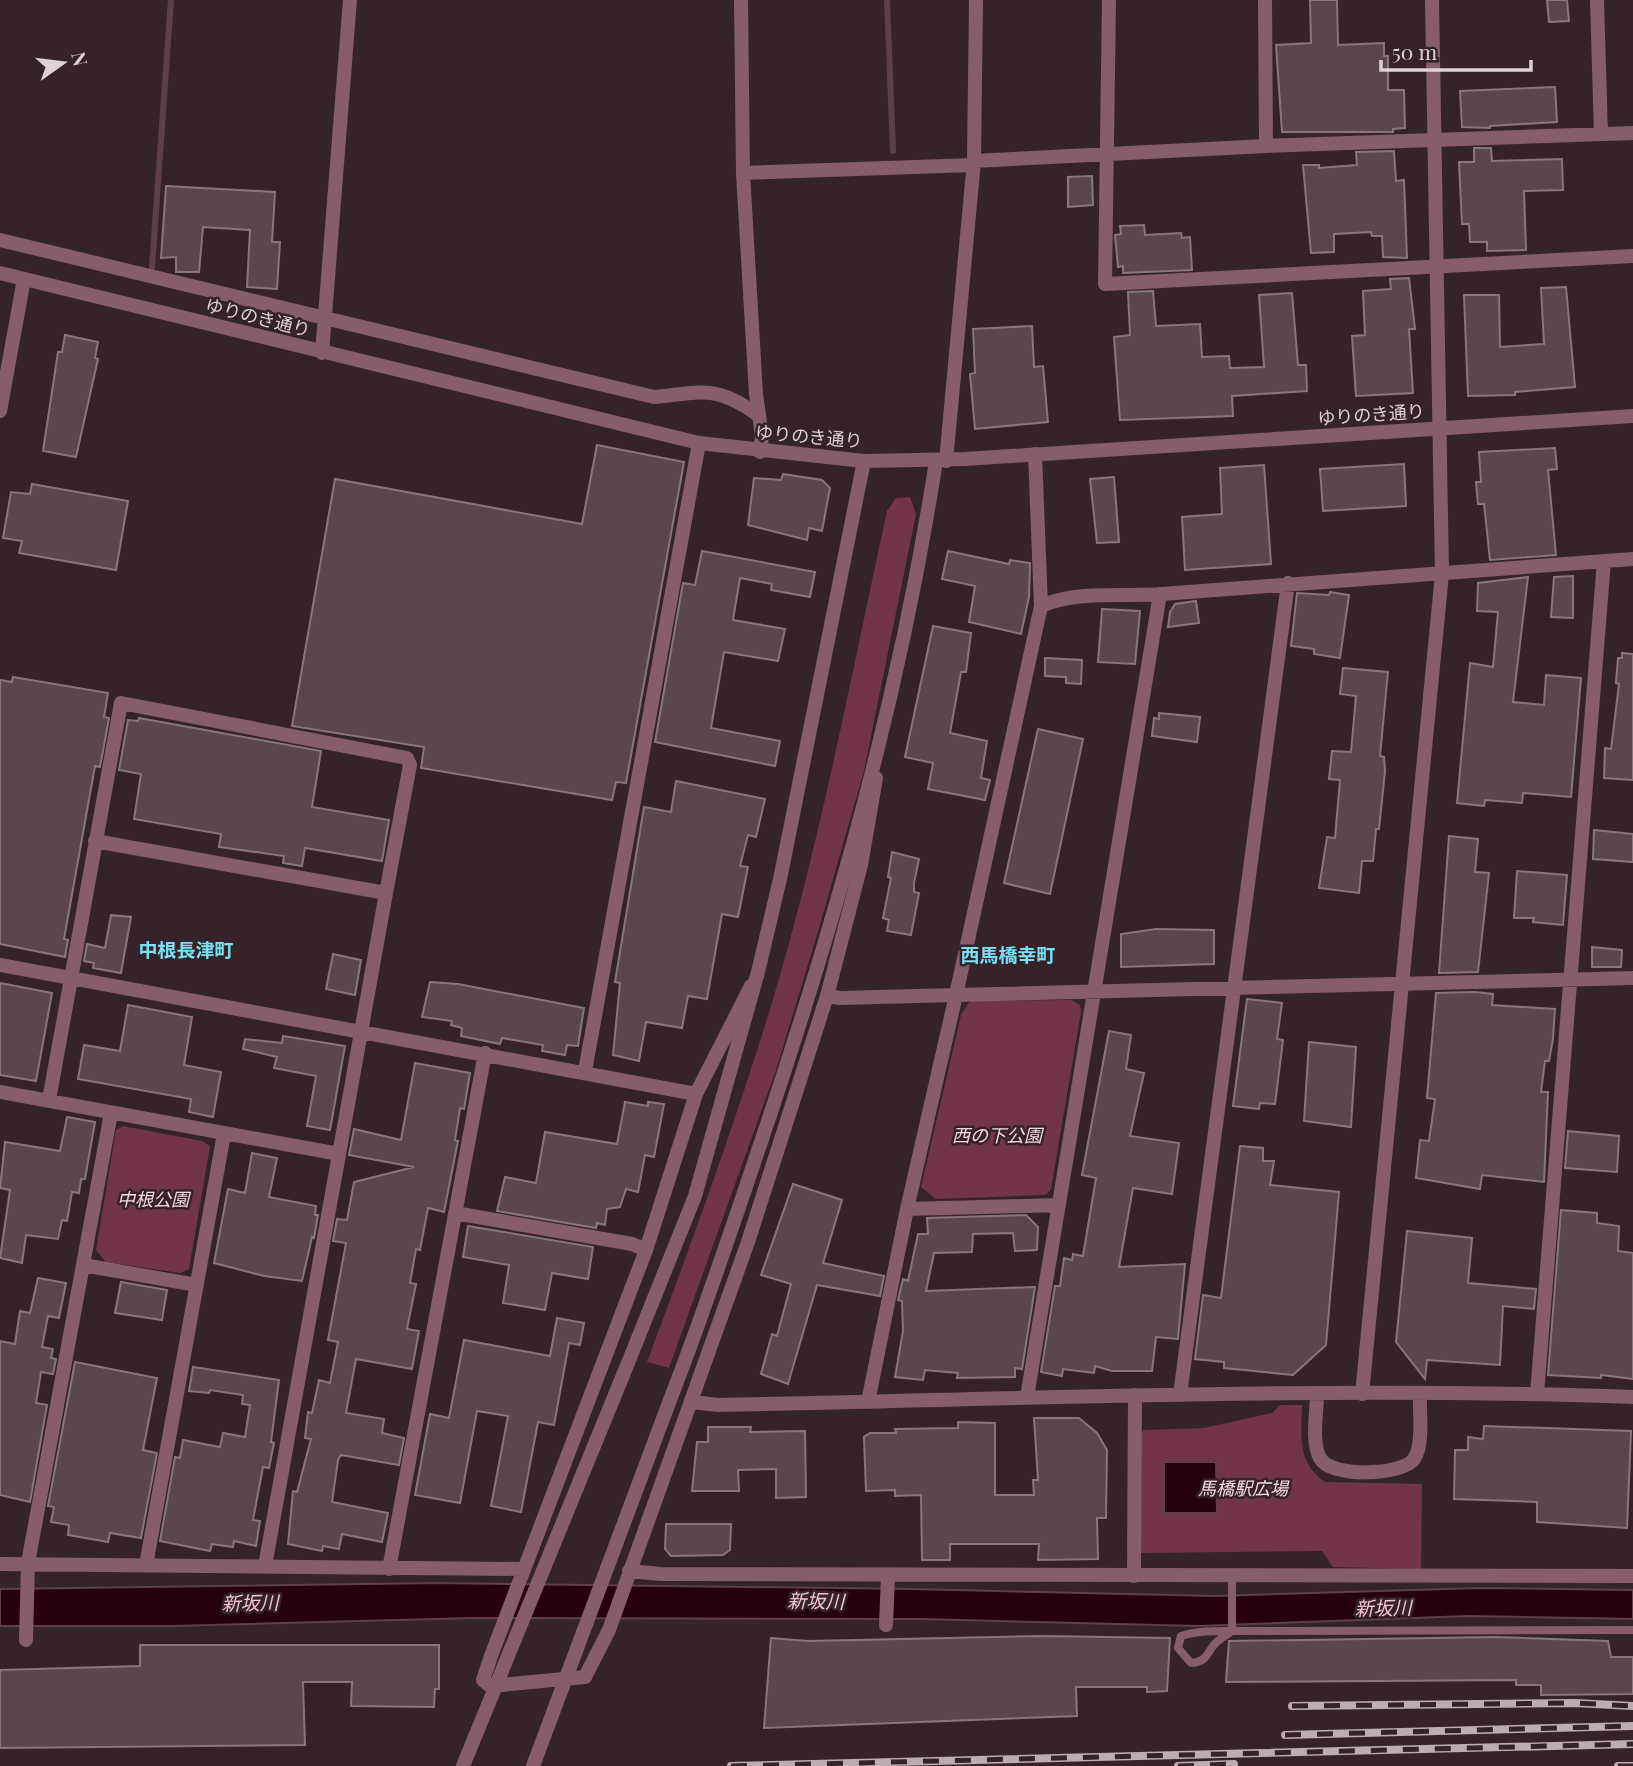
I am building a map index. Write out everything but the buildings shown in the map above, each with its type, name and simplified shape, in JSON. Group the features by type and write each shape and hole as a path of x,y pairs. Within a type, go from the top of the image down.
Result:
{"street":[{"path":"322,353 350,0"},
{"path":"741,0 743,173 758,415 762,436 760,452"},
{"path":"758,972 696,1094 646,1250 500,1631 483,1680 490,1686 585,1678 609,1630 692,1402 827,996 861,865 882,743 941,461 973,163 976,0"},
{"path":"1109,0 1105,284 1436,269 1633,256"},
{"path":"1265,0 1265,146"},
{"path":"1362,1394 1442,574 1432,0"},
{"path":"1597,0 1601,134"},
{"path":"743,173 1265,146 1633,133"},
{"path":"0,240 654,397 719,393 732,397 758,415"},
{"name":"ゆりのき通り","path":"0,273 699,443 760,452 864,461 941,461 1633,416"},
{"path":"0,411 24,279"},
{"path":"585,1071 699,443"},
{"path":"868,1402 907,1209 1041,606 1035,454"},
{"path":"463,1766 695,1196 758,972 783,866 864,461"},
{"path":"1041,606 1058,599 1633,559"},
{"path":"1537,1394 1560,1096 1565,1073 1569,980 1604,561"},
{"path":"1180,1395 1288,583"},
{"path":"1027,1397 1160,594"},
{"path":"49,1100 121,703 407,758 410,765 265,1566"},
{"path":"533,1766 700,1324 797,1034 842,890 882,743"},
{"path":"95,841 386,893"},
{"path":"0,965 585,1071 696,1094"},
{"path":"827,996 840,998 1633,978"},
{"path":"389,1569 485,1053"},
{"path":"0,1093 338,1154"},
{"path":"26,1640 28,1563 111,1113"},
{"path":"146,1565 224,1134"},
{"path":"907,1209 1059,1205"},
{"path":"455,1213 632,1244 646,1250"},
{"path":"83,1265 197,1285"},
{"path":"692,1402 718,1405 1135,1395 1317,1394 1633,1397"},
{"path":"1317,1394 1317,1450 1327,1467 1338,1472 1394,1470 1413,1460 1418,1448 1420,1395"},
{"path":"1134,1576 1135,1395"},
{"path":"0,1564 523,1569"},
{"path":"629,1571 661,1574 888,1576 1633,1576"},
{"path":"886,1625 888,1576"}],"lane":[{"path":"1232,1575 1232,1631"},
{"path":"1232,1631 1213,1645 1209,1656 1200,1662 1191,1663 1181,1655 1178,1648 1181,1636 1197,1631 1633,1630"}],"green space":[{"path":"910,497 916,514 864,771 776,1070 669,1368 647,1362 727,1141 789,945 834,760 887,511 896,498"},
{"name":"西の下公園","path":"1071,1000 1080,1005 1081,1012 1051,1189 1046,1195 936,1199 921,1187 961,1015 970,1001"},
{"name":"中根公園","path":"123,1126 202,1141 210,1146 189,1269 180,1273 106,1262 96,1250 116,1130"},
{"name":"馬橋駅広場","path":"1280,1405 1302,1405 1301,1438 1305,1457 1309,1466 1325,1482 1422,1484 1421,1569 1333,1567 1322,1551 1139,1553 1138,1436 1144,1430 1204,1428 1272,1413"}],"water":[{"path":"1164,1462 1216,1462 1217,1513 1164,1513"},
{"name":"新坂川","path":"437,1583 1215,1596 1480,1588 1633,1590 1633,1619 1468,1616 1199,1626 921,1619 474,1618 174,1626 0,1626 0,1589"}],"waterway":[{"path":"152,267 171,0"},
{"path":"887,0 893,151"}],"railway":[{"path":"1292,1706 1575,1703 1633,1706"},
{"path":"1285,1735 1633,1726"},
{"path":"731,1766 1633,1744"},
{"path":"1178,1766 1234,1764"},
{"path":"1618,1766 1633,1766"}],"district":[{"name":"中根長津町","path":"186,949"},
{"name":"西馬橋幸町","path":"1008,954"}]}
